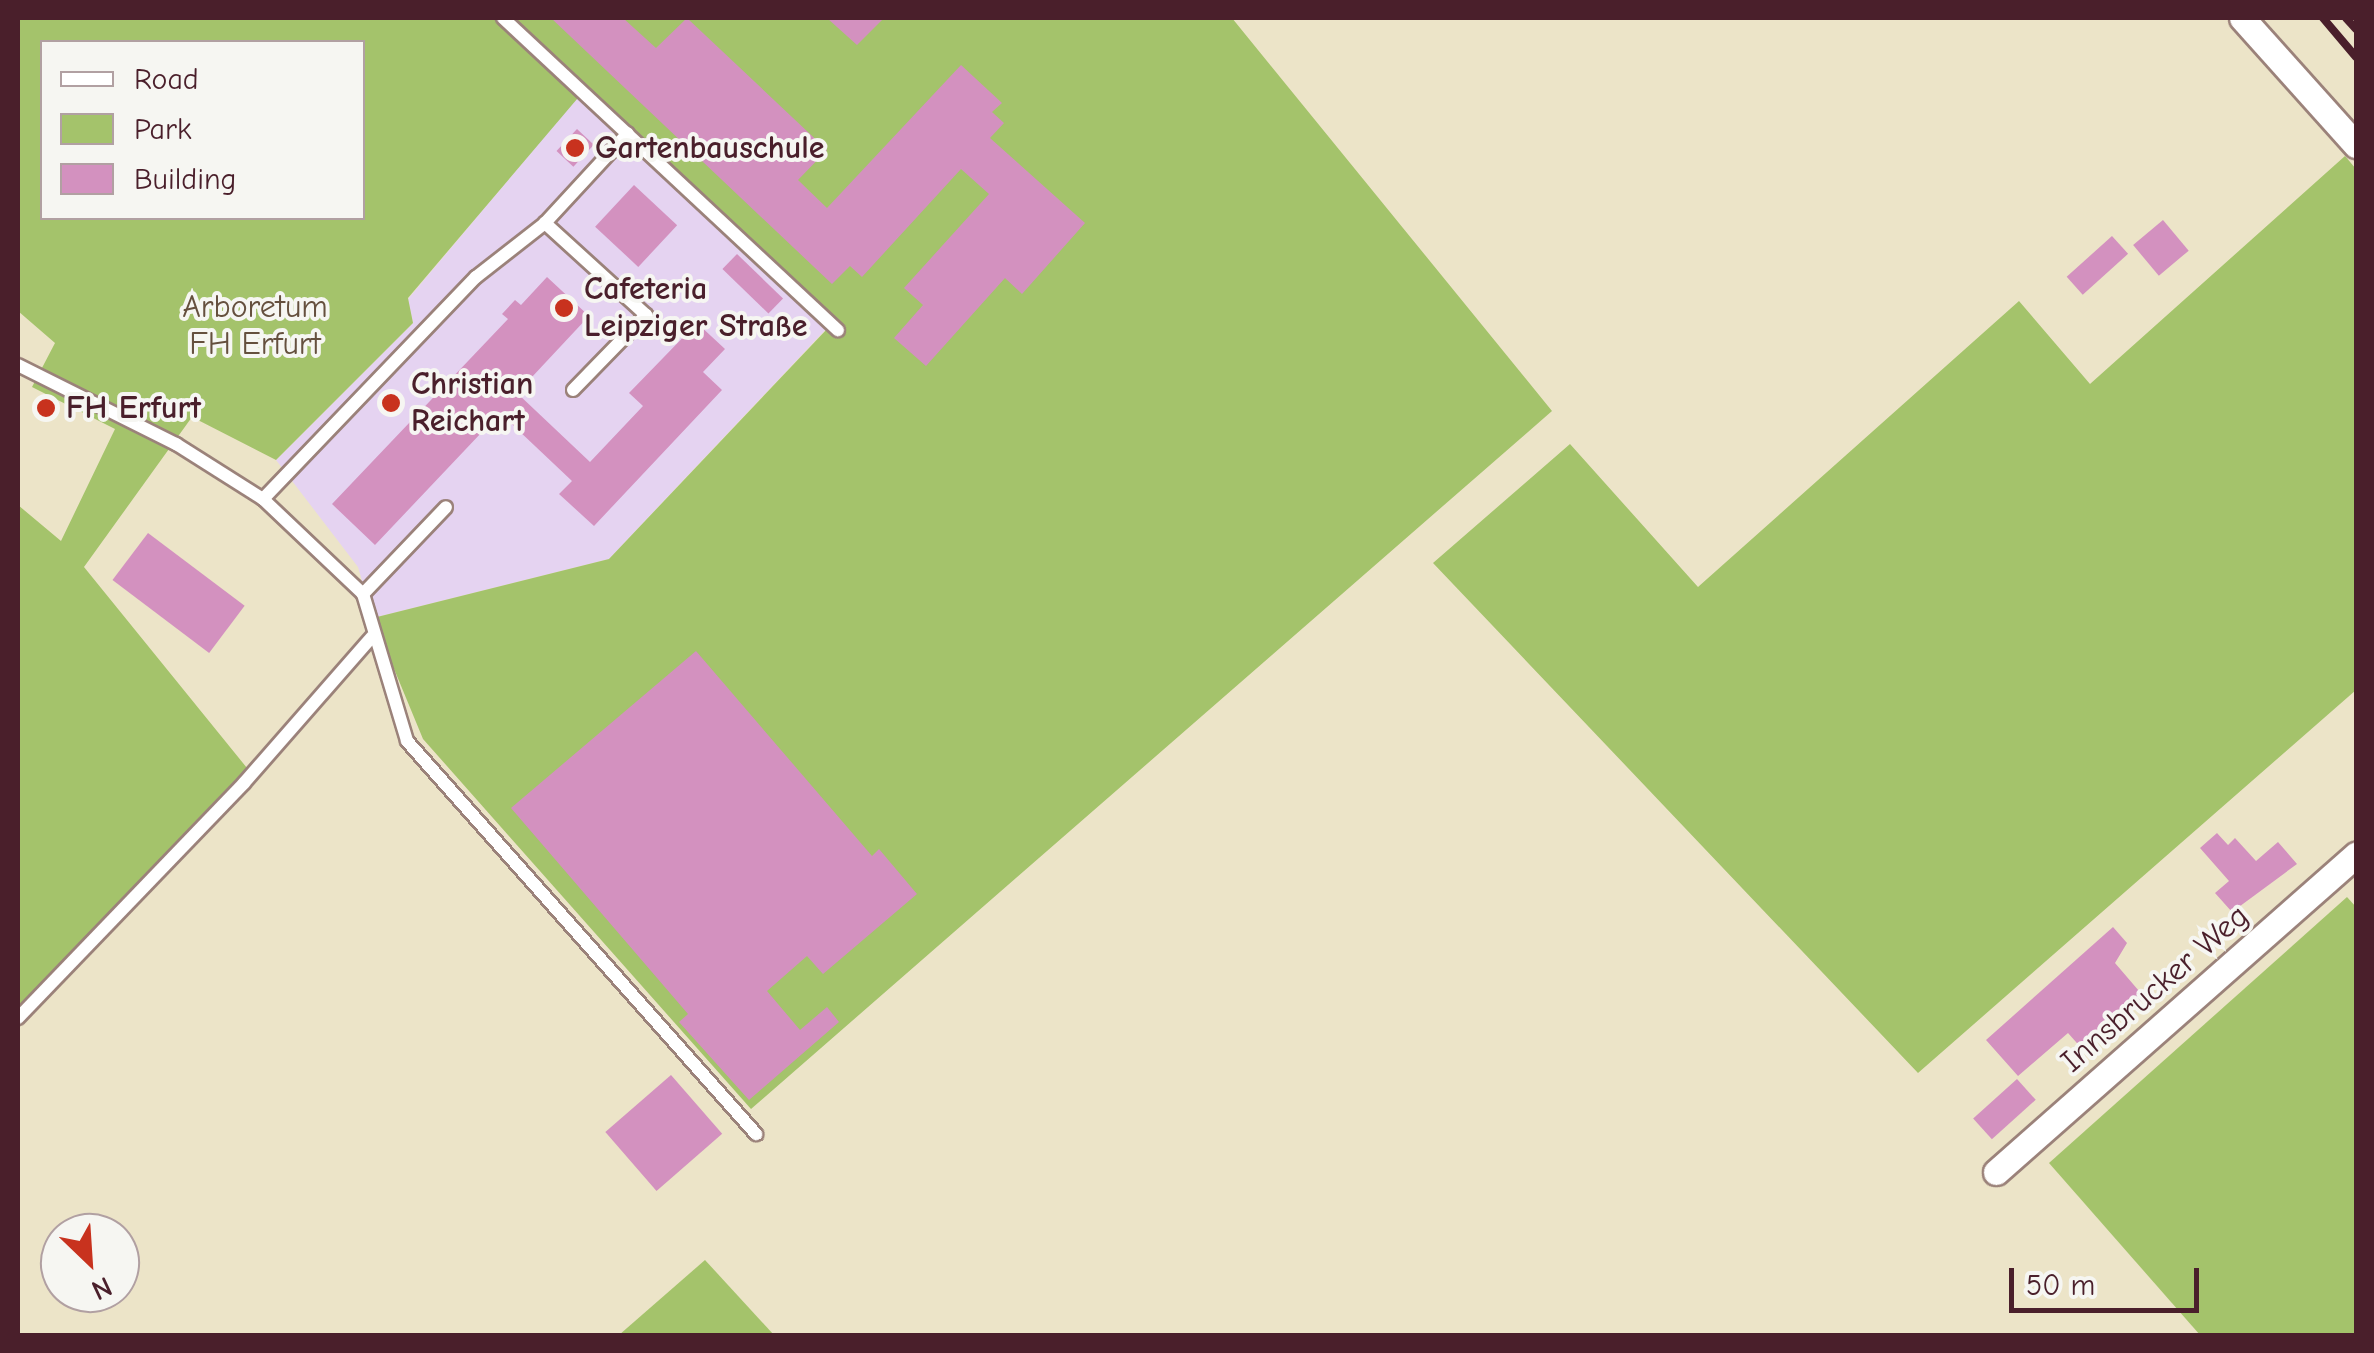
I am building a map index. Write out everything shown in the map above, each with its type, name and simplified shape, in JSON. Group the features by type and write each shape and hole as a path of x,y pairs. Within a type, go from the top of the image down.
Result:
{"street":[{"path":"2242,18 2356,145"},
{"name":"Innsbrucker Weg","path":"1996,1172 2356,855"}],"lane":[{"path":"503,18 838,330"},
{"path":"263,500 476,277 545,223 628,133"},
{"path":"545,223 646,315 573,390"},
{"path":"18,365 176,444 263,500 363,594 372,637 407,741 756,1134"},
{"path":"363,594 446,507"},
{"path":"18,1018 244,784 372,637"}],"shaded area":[{"path":"583,91 828,327 609,559 373,618 358,567 276,460 413,323 408,299"}],"green space":[{"name":"Arboretum FH Erfurt","path":"18,18 1232,18 1552,411 751,1109 423,739 373,618 609,559 828,328 583,92 408,298 413,323 276,460 192,417 84,567 247,768 18,1007 18,505 61,541 115,429 32,387 55,343 18,311"},
{"path":"2345,156 2356,169 2356,690 1918,1073 1433,563 1570,444 1698,587 2019,301 2090,384"},
{"path":"2347,897 2356,907 2356,1335 2200,1335 2049,1163"},
{"path":"705,1260 774,1335 619,1335"}],"building":[{"path":"551,18 623,18 656,48 687,18 827,150 798,180 827,208 961,65 1002,103 992,112 1004,123 990,138 1085,223 1022,294 1005,278 926,366 894,338 923,305 904,288 989,194 961,169 862,277 850,266 832,284"},
{"path":"827,18 884,18 857,45"},
{"name":"Gartenbauschule","path":"577,129 594,145 573,167 557,151"},
{"path":"634,185 677,225 638,267 595,227"},
{"path":"2163,220 2189,251 2159,276 2133,245"},
{"path":"2112,236 2128,254 2083,295 2067,277"},
{"path":"737,254 783,298 768,314 722,269"},
{"path":"547,277 589,316 517,393 590,462 643,406 629,393 697,323 725,349 703,372 722,390 594,526 559,494 572,481 500,413 375,545 332,504 508,319 502,314 515,300 521,305"},
{"path":"148,533 245,606 209,653 112,580"},
{"path":"696,651 872,856 879,849 917,894 823,974 807,956 767,991 800,1030 827,1007 839,1022 749,1100 679,1022 688,1014 511,808"},
{"path":"2217,833 2228,845 2235,838 2256,861 2278,842 2297,864 2232,912 2215,893 2229,881 2200,848"},
{"path":"2113,927 2127,943 2115,963 2145,998 2084,1051 2068,1033 2018,1076 1986,1040"},
{"path":"671,1075 722,1134 657,1191 605,1132"},
{"path":"2017,1079 2036,1100 1992,1139 1973,1118"}],"railway":[{"path":"2323,18 2356,57"},
{"path":"2346,18 2356,29"}],"place":[{"name":"Gartenbauschule","path":"575,148"},
{"name":"Cafeteria Leipziger Straße","path":"564,308"},
{"name":"Christian Reichart","path":"391,403"},
{"name":"FH Erfurt","path":"46,408"}]}
